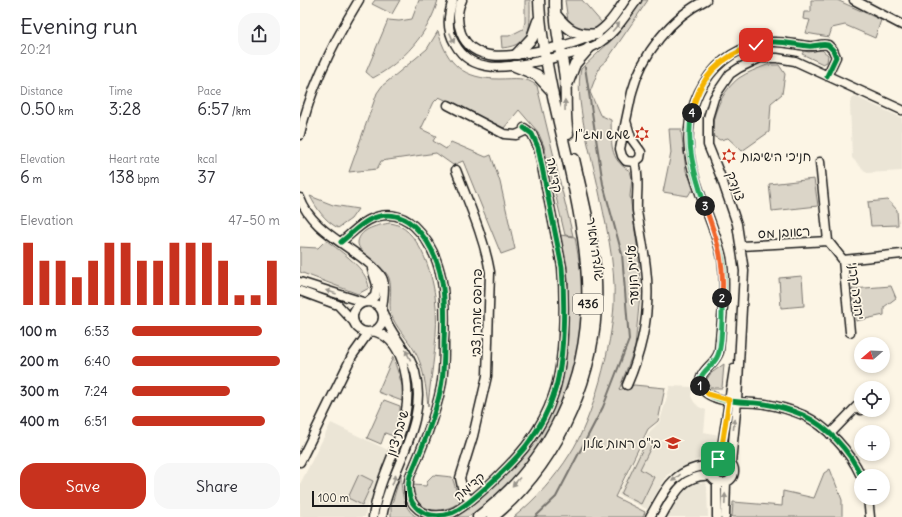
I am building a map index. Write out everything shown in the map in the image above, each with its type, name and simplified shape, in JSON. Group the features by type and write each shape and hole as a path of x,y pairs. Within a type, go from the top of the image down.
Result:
{"main road":[{"name":"גולדה מאיר","path":"478,517 505,495 547,442 568,400 584,345 589,292 585,252 544,54 539,15 539,0"},
{"name":"גולדה מאיר","path":"493,517 524,486 550,452 572,409 584,377 592,347 596,315 596,280 588,227 566,119 565,88 555,14 555,0"},
{"path":"555,14 572,31 584,35 597,34"},
{"path":"517,54 532,38 539,15"},
{"path":"565,88 575,64 589,48"},
{"path":"515,66 537,75 553,92"}],"street":[{"path":"300,135 323,70 343,27 358,0"},
{"path":"453,0 448,28 451,37 461,53 473,62 497,67 515,66 544,54"},
{"path":"462,0 459,11 459,25 466,42 479,52 501,56 517,54 544,54 589,48 609,36 636,0"},
{"path":"560,51 597,34 607,24 625,0"},
{"name":"עליית הנוער","path":"626,121 631,138 641,152 640,158 635,162 626,161 620,152 626,121 632,91 649,54 677,19 706,0"},
{"path":"854,0 902,25"},
{"path":"827,76 836,57 833,50 828,45 810,47 771,42 756,45 732,54 718,64 701,86 693,106 689,130 691,163 720,250 724,274 719,352 715,360 702,375 700,385 708,394 733,401 766,404 797,413 814,422 830,434 854,461 858,469"},
{"name":"צונדק","path":"731,463 733,401 744,281 741,246 737,224 708,145 706,127 714,98 730,74 746,63 760,58 777,58 795,61 902,110"},
{"name":"קדימה","path":"341,242 369,220 389,215 397,215 416,228 430,247 441,274 445,296 443,372 441,387 410,476 408,492 416,508 433,516 451,513 470,501 510,464 536,431 554,396 562,360 563,281 562,267 536,140 526,129 516,135 504,134 448,105"},
{"name":"עליית הנוער","path":"627,385 642,342 646,322 647,270 636,202 637,170 635,162"},
{"path":"820,162 828,241"},
{"name":"פרופס אהרן צבי","path":"456,170 480,231 488,256 490,272 487,376 460,478 463,492 470,501"},
{"path":"300,201 311,218 366,260 383,278 384,292 380,326 371,332 352,356 300,462"},
{"name":"ראובן מס","path":"741,246 828,241"},
{"name":"יהודה קרני","path":"828,241 843,260 850,332"},
{"path":"843,260 902,254"},
{"path":"353,321 356,308 375,296 377,285 374,273 366,260"},
{"path":"300,282 376,304 382,312"},
{"path":"300,291 338,305 358,328 371,332"},
{"name":"שיבת ציון","path":"382,312 386,322 405,349 412,364 417,382 418,402 411,434 386,501 382,517"},
{"path":"352,356 358,328"},
{"name":"שיבת ציון","path":"371,332 387,338 397,349 406,373 408,402 402,431 377,498 373,517"},
{"name":"צונדק","path":"720,459 733,401"},
{"path":"830,434 854,409"},
{"path":"650,517 668,485 675,478 689,469 712,465 720,459 725,459 731,463 734,472 732,478 726,482"},
{"path":"712,465 718,493 717,517"},
{"path":"661,517 676,490 693,478 714,478 726,482"},
{"path":"693,478 709,480 718,493"},
{"path":"725,517 726,482"},
{"path":"869,505 870,517"}],"shaded area":[{"path":"375,0 400,0 392,14 372,4"},
{"path":"419,0 438,0 428,24 413,45 395,64 373,78 366,72 388,20 399,21 412,19"},
{"path":"525,0 530,0 528,32 519,43 502,48 501,36 509,36 523,29 525,22"},
{"path":"565,0 582,0 602,23 594,30 578,31 568,21"},
{"path":"642,0 648,0 607,60 600,66 590,92 600,115 611,120 612,143 615,155 618,161 630,171 632,178 630,196 639,259 640,295 635,347 619,390 634,385 665,388 658,421 648,429 615,497 645,512 643,517 514,517 545,488 570,454 586,422 600,381 610,340 614,304 612,258 581,110 579,81 581,69 617,35"},
{"path":"811,0 837,0 881,20 875,38 845,25 832,28 829,37 806,33 810,20 803,19 804,12 811,12"},
{"path":"438,31 446,53 459,68 467,73 487,78 524,79 537,86 573,236 565,235 544,146 538,132 519,110 504,128 439,97 434,102 421,129 436,136 433,141 446,149 451,142 486,157 491,155 500,182 515,249 501,254 463,161 453,165 436,153 381,161 377,169 349,172 377,93 382,86 427,49"},
{"path":"822,50 828,55 827,62 823,64 802,54 804,51 809,52"},
{"path":"767,65 779,65 785,74 782,94 771,103 769,132 742,151 728,138 720,140 713,136 716,112 723,96 733,83 746,74"},
{"path":"854,96 902,118 902,171 867,173 852,158 850,103"},
{"path":"669,129 681,129 686,171 697,192 691,191 688,196 663,192 671,153"},
{"path":"814,179 818,206 772,211 769,184"},
{"path":"310,196 333,205 358,209 351,219 338,228 321,214"},
{"path":"888,200 897,210 898,225 871,226 868,202"},
{"path":"390,223 400,226 416,241 431,275 435,296 436,337 428,406 424,377 420,363 414,350 391,314 391,287 389,278 382,269 362,251 358,242 359,237 366,230"},
{"path":"560,235 575,237 583,295 583,315 580,339 568,388 546,435 516,476 475,513 467,517 455,517 507,472 557,392 564,369 568,283"},
{"path":"326,240 346,255 358,267 364,274 369,288 358,294 300,272 300,247 318,248"},
{"path":"802,276 804,306 781,308 779,278"},
{"path":"891,286 896,298 884,307 884,315 856,321 852,289"},
{"path":"393,357 403,388 402,401 378,392"},
{"path":"724,364 722,388 711,388 706,381 710,374"},
{"path":"670,386 693,387 691,396 694,402 699,407 706,410 704,432 719,435 709,454 667,475 647,509 618,495 650,431 660,421"},
{"path":"384,400 400,406 400,416 393,436 385,433 381,444 367,438"},
{"path":"331,423 390,451 366,510 365,517 300,517 300,484"},
{"path":"647,440 653,443 640,469 654,477 641,504 621,494"},
{"path":"830,469 842,500 842,517 732,517 733,502 782,506 783,491 814,498 824,473"},
{"path":"401,473 401,485 405,504 417,517 391,517 391,507"},
{"path":"359,474 373,481 362,505 348,498"},
{"path":"433,475 452,477 460,502 444,509 436,510 422,506 417,501 414,494 413,485 426,486 428,480"},
{"path":"696,482 705,483 707,487 708,517 667,517 679,492 690,484"}],"waterway":[{"path":"535,517 556,497 603,407 629,340 622,254 603,184 585,67"}],"cycle path":[{"path":"827,76 836,57 833,50 828,45 823,44 804,46 772,42 750,46 732,55 716,68 704,83 695,102 690,121 688,142 691,163 719,246 722,258 724,281 719,352 717,357 702,375 700,385 711,396 720,399 765,404 803,415 821,426 829,433 844,449 857,469"},
{"path":"341,242 358,227 375,217 387,215 398,217 409,222 425,238 438,265 442,280 445,311 443,376 432,421 410,476 409,494 415,506 426,514 434,516 452,513 471,501 493,481 529,442 540,426 549,408 557,383 560,367 564,315 562,267 538,147 532,134 524,128"}],"place":[{"name":"שמש ומג\"ן","path":"642,134"},
{"name":"חניכי הישיבות","path":"729,156"},
{"name":"בי\"ס רמות אלון","path":"673,443"}],"route":[{"path":"718,459 720,459 722,450 729,400 714,397 704,392 700,385 700,380 702,375 718,356 719,352 724,274 720,250 691,163 689,142 690,119 696,96 701,86 715,67 722,60 732,54 744,48 756,45"}]}
